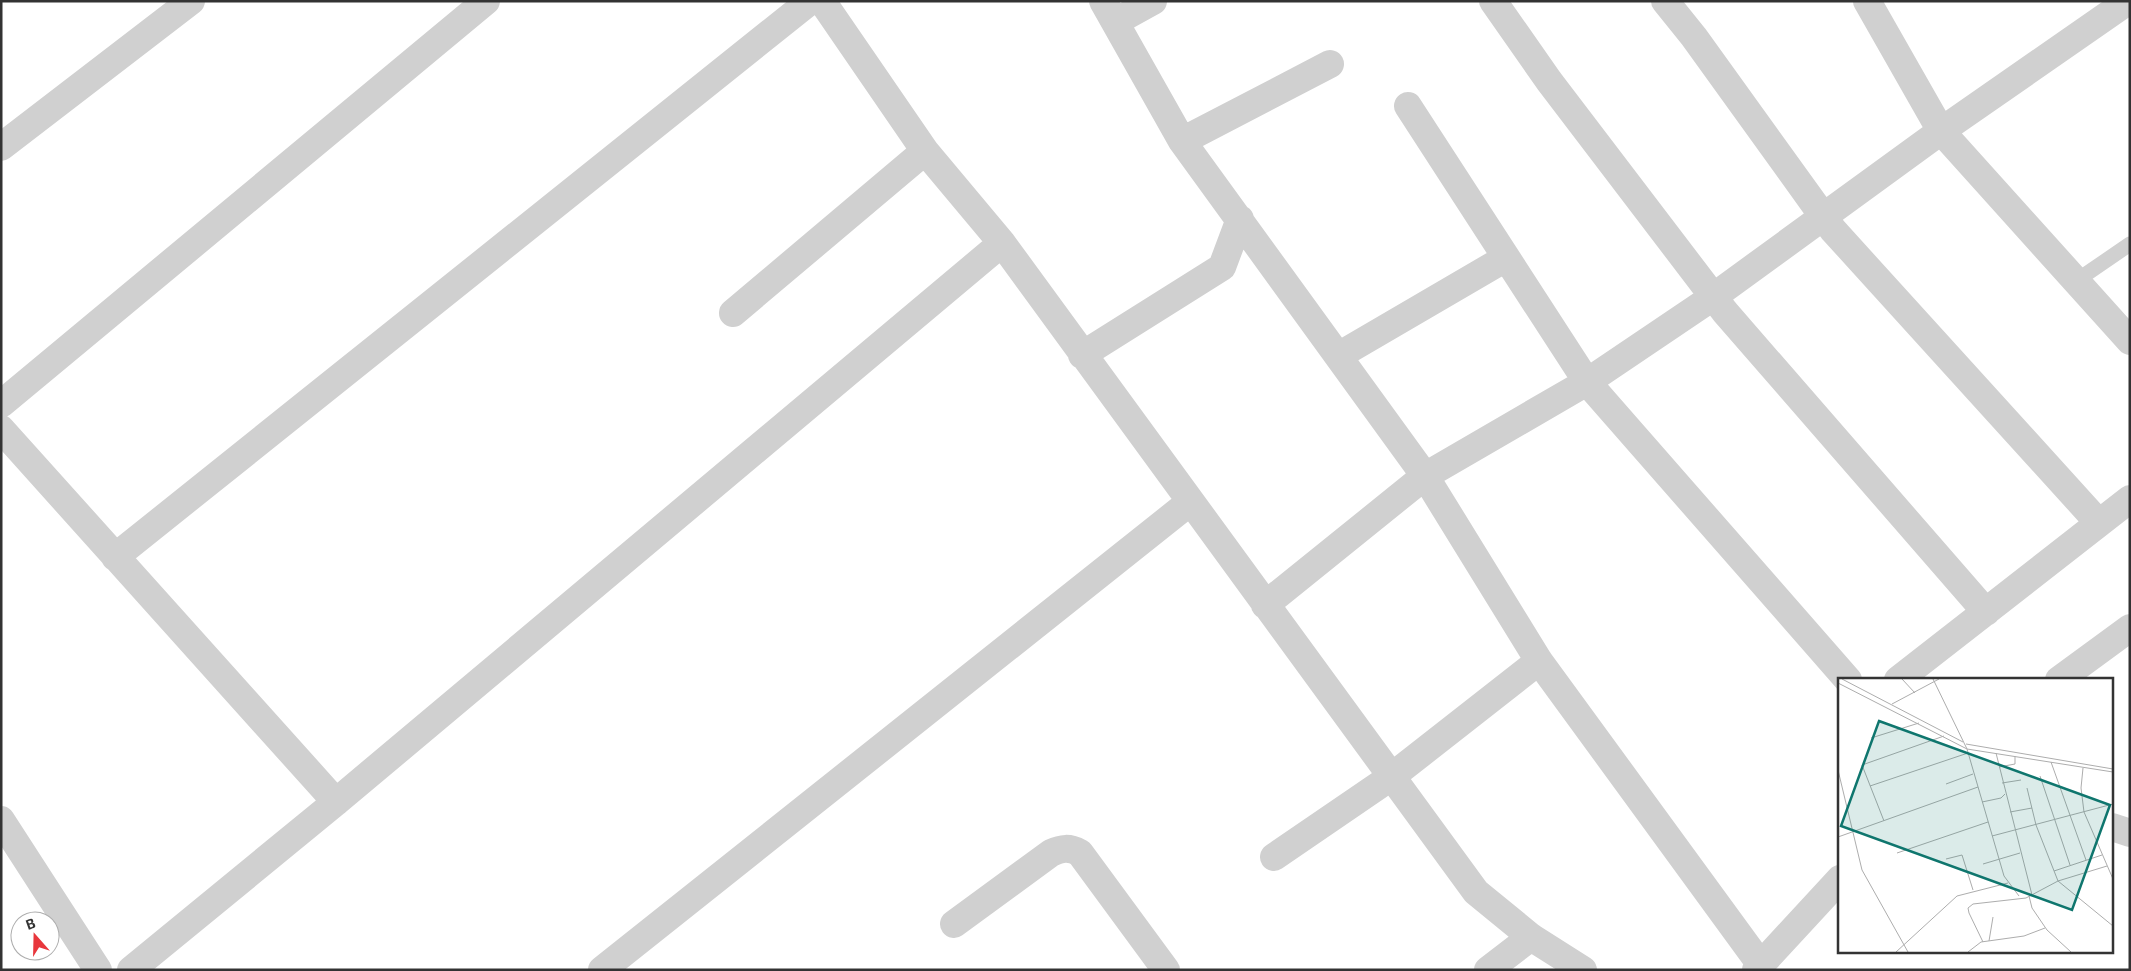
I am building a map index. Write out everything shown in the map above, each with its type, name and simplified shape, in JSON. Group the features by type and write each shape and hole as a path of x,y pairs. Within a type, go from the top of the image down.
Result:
{"street":[{"path":"1,147 191,1"},
{"path":"1,404 486,1"},
{"path":"115,557 810,1"},
{"path":"822,1 925,151 1002,243 1476,892 1531,937 1583,970"},
{"path":"1153,1 1109,12 1182,141 1425,476 1539,661 1758,967 1838,881"},
{"path":"1493,1 1555,88 1713,296 1986,612"},
{"path":"1665,1 1694,37 1840,238 2099,523"},
{"path":"1867,1 1941,131 2130,341"},
{"path":"1265,605 1425,476 1587,382 1713,296 1941,131 2128,1"},
{"path":"1182,141 1330,64"},
{"path":"1408,106 1587,382 1846,678"},
{"path":"733,313 925,151"},
{"path":"1082,355 1222,267 1240,219"},
{"path":"132,970 336,802 1002,243"},
{"path":"1338,356 1506,258"},
{"path":"1,429 336,802"},
{"path":"1901,678 2130,499"},
{"path":"602,970 1190,502"},
{"path":"2063,678 2130,628"},
{"path":"1274,857 1391,777 1539,661"},
{"path":"1,820 98,970"},
{"path":"2114,827 2130,833"},
{"path":"954,924 1051,853 1063,848 1074,849 1080,853 1166,970"},
{"path":"1488,970 1531,937"}],"lane":[{"path":"2076,281 2130,244"}]}
